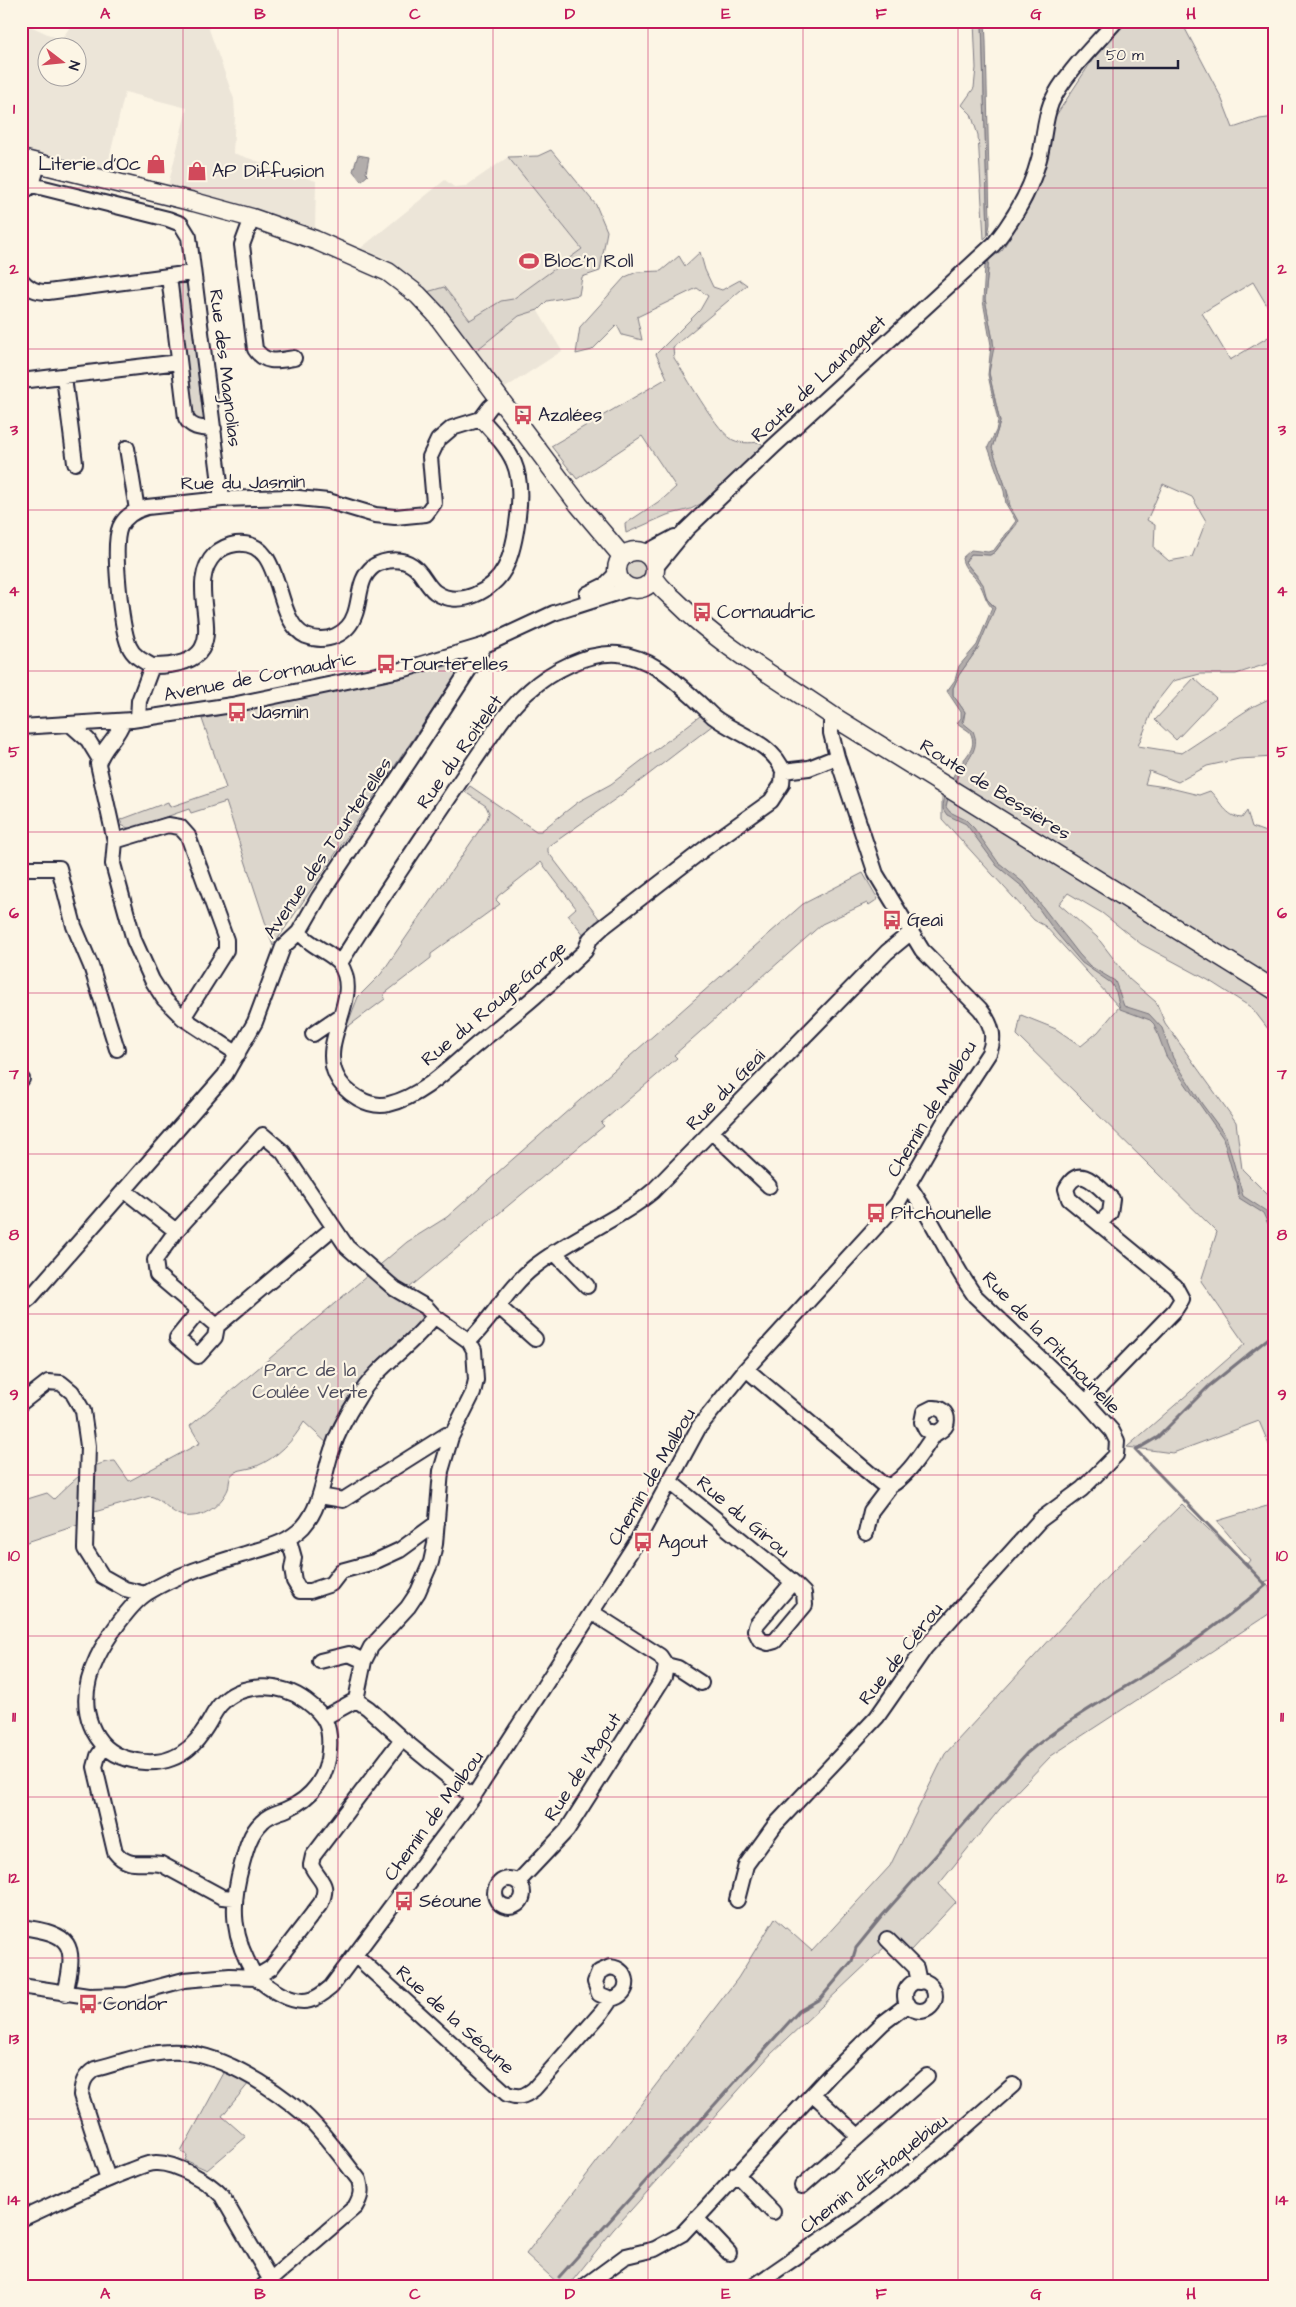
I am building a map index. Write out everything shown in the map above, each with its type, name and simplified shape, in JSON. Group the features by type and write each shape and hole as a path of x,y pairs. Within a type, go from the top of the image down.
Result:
{"main road":[{"path":"30,162 252,218 348,253 388,272 418,295 436,314 580,505 622,556"},
{"path":"630,551 645,552 654,562 655,573 651,583 634,589 624,585 616,574 616,568 622,556 630,551"},
{"name":"Route de Bessières","path":"655,573 661,588 696,622 746,659 834,717 1275,990"},
{"name":"Route de Bessières","path":"634,589 670,610 696,622"}],"street":[{"name":"Route de Launaguet","path":"655,573 686,530 774,446 980,257 1007,228 1031,182 1039,159 1046,118 1058,91 1116,21"},
{"path":"27,189 30,162"},
{"name":"Rue des Magnolias","path":"27,189 168,219 182,224 189,237 222,499"},
{"path":"252,218 242,245 255,349 261,358 275,362 294,358"},
{"name":"Rue des Magnolias","path":"21,280 26,286 37,292 48,292 193,273"},
{"path":"168,276 186,418 189,424 195,427 214,429"},
{"path":"21,381 178,362"},
{"path":"64,377 75,463"},
{"path":"127,448 137,510 124,520 116,539 117,572 129,646 133,653 152,666 170,666 183,663 195,656 204,646 207,633 204,580 209,560 220,550 234,544 246,544 255,548 267,559 292,624 304,635 315,638 327,639 338,636 349,625 355,615 365,576 382,562 395,560 413,566 436,592 446,597 460,599 470,597 484,590 496,580 505,568 513,548 520,498 515,463 506,447 481,419 490,407 500,399"},
{"name":"Rue du Jasmin","path":"137,510 222,499 289,497 328,501 375,515 395,517 426,514 434,502 430,457 438,440 452,428 481,419"},
{"name":"Route de Launaguet","path":"645,552 667,542 686,530"},
{"name":"Avenue de Cornaudric","path":"21,728 138,719 232,705 405,669 485,645 554,613 605,584 616,574"},
{"name":"Avenue de Cornaudric","path":"554,613 621,590 634,589"},
{"name":"Avenue des Tourterelles","path":"21,1305 30,1298 210,1093 238,1054 255,1022 278,956 283,947 299,932 318,896 485,645"},
{"name":"Rue du Roitelet","path":"340,963 513,706 529,690 551,674 570,665 605,654 618,654 645,661 670,678 714,717 767,750 780,762 783,771"},
{"path":"138,719 139,701 152,666"},
{"name":"Chemin de Malbou","path":"256,1976 268,1988 293,1998 311,2000 331,1987 473,1797 593,1612 646,1526 699,1427 746,1369 897,1204 946,1119 993,1044 993,1033 988,1019 922,950 876,874 837,757 831,733 831,724 834,717"},
{"path":"123,720 118,734 105,747 99,758 99,772 115,842 113,864 134,940 152,980 164,998 182,1018 238,1054"},
{"path":"70,724 88,740 99,758"},
{"path":"783,771 809,768 837,757"},
{"name":"Rue du Rouge-Gorge","path":"340,963 345,976 346,992 343,1014 335,1030 332,1045 332,1061 336,1075 340,1081 363,1101 387,1105 406,1099 440,1075 511,1018 586,951 590,939 602,928 708,846 771,802 782,784 783,771"},
{"path":"115,842 168,825 180,827 188,836 226,940 226,950 182,1018"},
{"path":"21,868 60,868 74,926 91,966 118,1049"},
{"path":"299,932 305,940 340,963"},
{"name":"Rue du Geai","path":"469,1341 484,1327 498,1306 532,1268 554,1252 638,1204 712,1132 887,952 910,933"},
{"path":"313,1034 343,1014"},
{"path":"712,1132 769,1186"},
{"path":"217,1326 157,1275 155,1260 176,1231 264,1135 283,1152 347,1247 395,1289 426,1307 434,1316 469,1341 474,1350 476,1380 473,1393 451,1437 441,1471 437,1523 431,1562 418,1592 395,1622 371,1647 364,1661 356,1700 325,1717"},
{"name":"Rue de la Pitchounelle","path":"909,1186 928,1212 965,1282 975,1296 1086,1402 1112,1431 1118,1448"},
{"path":"124,1190 176,1231"},
{"path":"897,1204 928,1212"},
{"path":"1086,1402 1175,1310 1182,1298 1175,1286 1100,1223"},
{"path":"199,1311 178,1338 198,1356 215,1337 217,1326 333,1228"},
{"path":"554,1252 587,1286"},
{"path":"498,1306 534,1339"},
{"path":"256,1976 248,1964 237,1935 234,1898 246,1851 252,1834 261,1823 271,1815 300,1804 321,1782 327,1767 329,1752 329,1735 325,1717 301,1697 277,1688 258,1687 235,1693 222,1703 196,1742 185,1752 160,1762 144,1762 114,1754 104,1747 94,1732 87,1715 86,1691 90,1676 106,1639 145,1594 196,1569 290,1540 306,1524 320,1496 331,1453 340,1429 360,1394 389,1359 426,1326 434,1316"},
{"path":"746,1369 881,1483 890,1486"},
{"path":"21,1403 48,1382 61,1383 72,1392 83,1411 88,1446 85,1549 102,1576 125,1589 145,1594"},
{"path":"866,1533 871,1511 890,1486 900,1480 927,1448 936,1433"},
{"path":"320,1496 343,1500 446,1435 451,1437"},
{"name":"Rue de Cérou","path":"737,1900 746,1865 775,1826 877,1717 925,1648 1040,1520 1082,1489 1109,1463 1116,1455 1118,1448"},
{"name":"Rue du Girou","path":"669,1481 793,1582"},
{"path":"290,1540 294,1558 292,1569 294,1581 300,1591 310,1591 331,1584 341,1571 374,1562 400,1550 437,1523"},
{"path":"593,1612 660,1656 666,1665 678,1668 701,1683"},
{"path":"320,1661 349,1654 364,1661"},
{"name":"Rue de l'Agout","path":"518,1882 567,1830 664,1677 666,1665"},
{"path":"356,1700 368,1708 402,1739 473,1797"},
{"path":"21,1986 88,1996 128,1995 184,1980 256,1976 271,1968 322,1903 325,1886 311,1865 313,1856 402,1739"},
{"path":"104,1747 98,1756 95,1767 115,1852 120,1859 130,1864 152,1862 161,1864 222,1897 234,1898"},
{"path":"21,1927 46,1930 58,1934 64,1939 70,1956 65,1994"},
{"path":"888,1940 916,1968 919,1982"},
{"name":"Rue de la Séoune","path":"355,1955 508,2094 516,2097 526,2095 534,2089 602,2012 611,1999"},
{"path":"919,1982 924,1982 932,1987 935,1996 932,2005 920,2011 908,2004 906,1994 910,1986 919,1982"},
{"path":"585,2286 626,2256 656,2249 682,2234 736,2174 813,2094 883,2023 908,2004"},
{"path":"21,2219 108,2179 153,2162 163,2163 214,2187 222,2196 266,2282 355,2207 362,2189 359,2180 306,2116 242,2071 225,2063 189,2053 170,2052 154,2054 95,2069 88,2073 82,2085 81,2095 108,2179"},
{"path":"802,2186 927,2076"},
{"name":"Chemin d'Estaquebiau","path":"754,2286 854,2217 940,2149 1013,2085"},
{"path":"813,2094 858,2135"},
{"path":"736,2174 773,2212"},
{"path":"696,2218 729,2252"}],"shaded area":[{"path":"21,21 32,21 30,26 57,38 38,38 38,88 88,88 88,38 62,38 74,21 206,21 234,99 233,153 316,181 315,232 238,205 168,186 187,108 125,92 106,172 21,149"},
{"path":"982,21 985,21 986,41 990,224 988,235"},
{"path":"358,155 369,157 366,173 368,175 361,181 353,171"},
{"path":"508,157 582,249 526,291 562,351 502,390 419,282 389,260 361,248 445,180 454,187 466,186"},
{"path":"989,256 985,299 994,347 989,373 1000,422 992,448 1007,491 1008,503 1018,521 995,552 990,555 971,554 965,562 983,584 987,599 995,608 978,648 959,675 953,688 953,695 965,712 962,722 973,731 975,743 972,754 953,785 946,807 950,812 966,820 974,828 998,862 1025,884 1090,966 1115,981 1124,1006 1149,1014 1162,1028 1173,1058 1202,1104 1226,1136 1243,1196 1266,1211 1269,1220 1275,1223 1275,1228 1268,1224 1263,1213 1239,1198 1237,1183 1223,1138 1166,1056 1154,1024 1150,1020 1120,1009 1116,992 1111,983 1082,963 1054,930 1024,888 997,866 966,824 947,815 943,809 949,784 973,744 970,732 957,723 961,718 961,712 947,691 955,680 959,666 977,645 992,608 987,601 980,585 964,565 962,558 971,550 988,552 994,550 1016,521 1006,504 1004,491 988,447 996,431 998,421 988,375 991,345 983,301 985,266"}],"green space":[{"path":"974,21 982,21 988,235 984,239 978,135 971,114 962,105 974,88 976,68"},
{"path":"1125,21 1181,21 1221,97 1233,128 1260,119 1275,117 1275,319 1253,282 1202,313 1230,360 1275,333 1275,658 1273,662 1236,674 1200,674 1173,681 1155,704 1138,746 1182,753 1252,707 1275,696 1275,757 1239,759 1207,766 1178,782 1149,771 1145,784 1199,795 1210,791 1232,815 1242,818 1247,811 1252,827 1271,834 1275,850 1275,979 954,784 973,751 975,738 969,728 963,725 965,712 953,695 953,688 959,675 978,648 994,606 987,599 980,579 965,562 971,554 990,555 995,552 1017,524 992,448 1000,422 989,373 993,340 985,299 989,260 1002,250 1032,201 1046,160 1053,120 1095,56","holes":["1163,484 1192,497 1206,521 1192,557 1169,561 1154,548 1155,525 1147,520"]},
{"path":"551,150 596,205 607,231 600,271 582,277 579,295 547,301 538,310 519,316 473,353 427,292 444,287 470,320 501,301 513,299 582,249 508,157 538,156"},
{"path":"700,252 705,270 713,287 722,290 740,280 747,285 673,347 674,358 723,432 736,441 760,442 765,448 706,501 691,509 667,515 626,533 625,524 664,498 676,487 642,436 577,479 551,446 667,378 656,354 700,310 708,296 697,288 637,317 642,340 622,335 617,325 592,350 576,354 580,327 625,277 637,272 661,271 679,256 685,266"},
{"path":"189,283 206,422 191,420 175,290 179,284"},
{"path":"635,558 643,562 647,570 643,578 635,582 627,578 623,570 627,562"},
{"path":"465,662 273,946 226,802 191,813 189,809 131,829 123,826 120,820 168,802 170,807 226,788 202,719"},
{"path":"1194,678 1216,698 1176,740 1155,720"},
{"path":"700,716 713,725 631,788 548,847 548,852 601,921 585,936 568,915 576,908 541,862 498,896 496,900 500,904 431,954 431,958 384,994 385,999 346,1028 358,997 381,974 487,819 489,813 486,806 465,792 470,786 536,831 541,831 578,802 611,784"},
{"path":"942,792 1264,989 1275,999 1275,1038 1252,1008 1208,980 1141,944 1102,913 1068,893 1059,904 1097,937 1129,979 1156,1002 1165,1023 1236,1122 1242,1169 1275,1202 1275,1459 1259,1421 1173,1453 1127,1447 1245,1344 1201,1281 1217,1232 1017,1035 1021,1015 1056,1029 1081,1046 1098,1032 1119,1007 1045,926 1034,920 942,819"},
{"name":"Parc de la Coulée Verte","path":"863,873 878,899 869,905 867,903 822,924 674,1055 677,1058 601,1123 604,1126 397,1298 418,1310 421,1317 419,1327 411,1336 376,1362 362,1379 333,1426 334,1431 329,1445 304,1422 290,1442 272,1458 255,1467 237,1471 233,1474 222,1499 209,1511 193,1516 180,1515 156,1498 150,1496 91,1513 91,1522 21,1544 21,1501 47,1493 54,1499 89,1469 106,1462 115,1461 129,1481 200,1443 190,1426 407,1242 447,1217 803,904"},
{"path":"1275,1489 1275,1578 1264,1582 1269,1587 1275,1610 1051,1756 999,1810 939,1884 956,1902 911,1950 888,1944 771,2054 613,2230 569,2285 561,2286 526,2254 738,1978 775,1918 812,1951 890,1866 945,1754 1110,1574 1182,1504 1246,1565 1250,1560 1217,1521 1267,1506"},
{"path":"225,2071 249,2083 222,2116 246,2137 207,2170 185,2160 187,2155 181,2152"}],"waterway":[{"path":"559,2277 799,2011 820,1999 852,1961 856,1948 882,1916 1027,1753 1074,1719 1185,1648 1266,1585 1136,1450 1158,1437 1209,1386 1275,1333"}],"place":[{"name":"Literie d'Oc","path":"156,164"},
{"name":"AP Diffusion","path":"197,171"},
{"name":"Bloc'n Roll","path":"529,261"},
{"name":"Azalées","path":"523,415"},
{"name":"Cornaudric","path":"702,612"},
{"name":"Tourterelles","path":"386,664"},
{"name":"Jasmin","path":"237,712"},
{"name":"Geai","path":"892,920"},
{"name":"Pitchounelle","path":"876,1213"},
{"name":"Agout","path":"643,1542"},
{"name":"Séoune","path":"404,1901"},
{"name":"Condor","path":"88,2004"}]}
